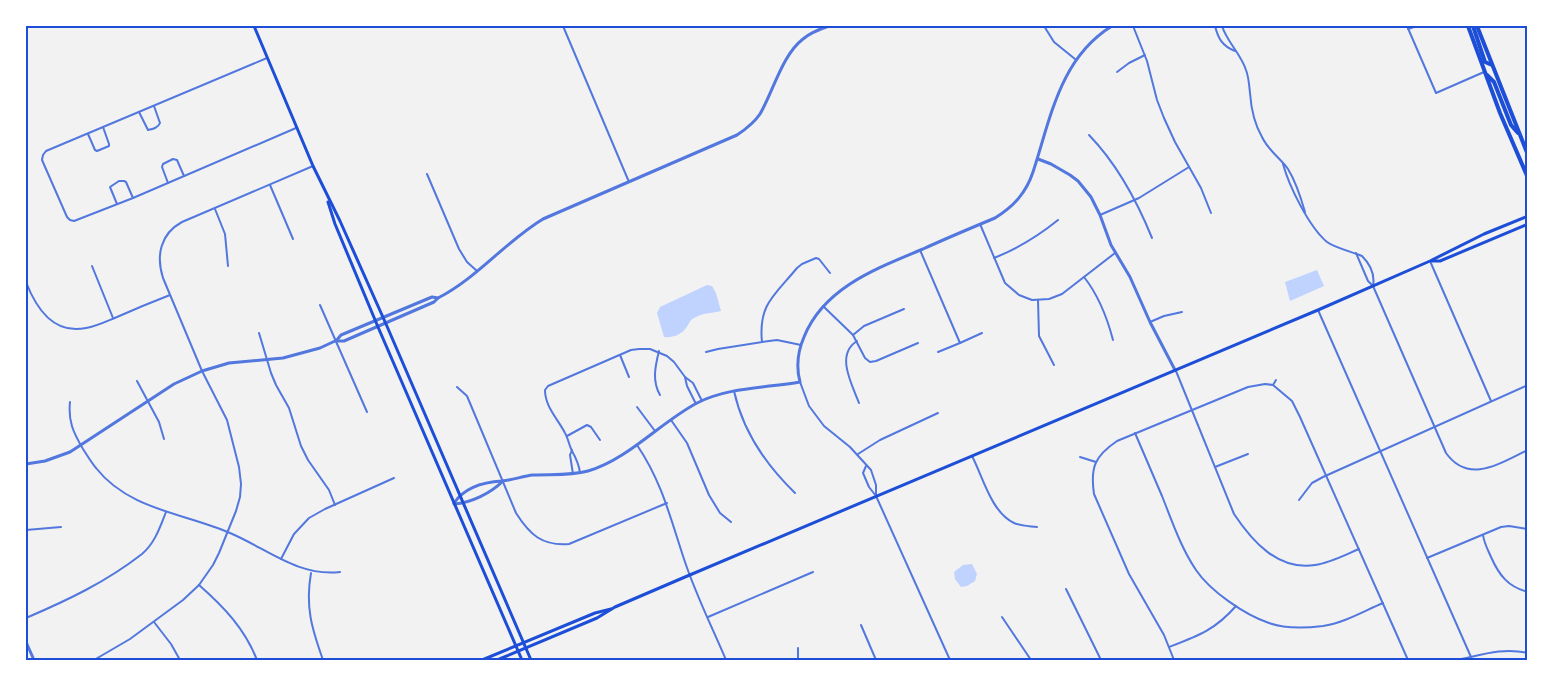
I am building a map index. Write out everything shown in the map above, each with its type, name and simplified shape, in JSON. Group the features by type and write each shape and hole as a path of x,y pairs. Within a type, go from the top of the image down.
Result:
{"main road":[{"path":"254,26 313,166 384,317 531,660"},
{"path":"1470,26 1485,62 1492,65"},
{"path":"1470,26 1484,72 1527,178"},
{"path":"1477,26 1527,155"},
{"path":"1484,72 1494,82 1511,125 1519,134"},
{"path":"326,194 335,224 375,321 522,660"},
{"path":"482,660 595,613 615,607 1318,310 1527,216"},
{"path":"1430,261 1440,261 1527,224"},
{"path":"497,660 597,618 615,607"}],"street":[{"path":"563,26 629,182"},
{"path":"26,464 37,463 70,452 174,384 202,371 229,363 267,360 300,354 335,341 344,341 435,302 534,225 737,135 760,114 783,67 798,43 812,33 829,26"},
{"path":"1044,26 1053,42 1075,59"},
{"path":"876,496 876,484 871,470 857,454 829,432 814,414 804,395 798,374 801,345 809,325 823,306 857,279 995,218 1008,210 1029,183 1060,88 1075,59 1085,47 1112,26"},
{"path":"1133,26 1174,142 1201,188 1211,213"},
{"path":"1215,26 1223,45 1235,51"},
{"path":"1222,26 1245,68 1260,135 1282,161 1297,201 1326,241 1366,259 1374,278 1374,286 1450,459 1466,469 1484,469 1527,450"},
{"path":"1417,26 1408,27 1436,93 1484,72"},
{"path":"1117,72 1145,55"},
{"path":"267,58 46,151 42,160 70,220 80,219 297,128"},
{"path":"139,112 148,130 153,129 160,123 153,106"},
{"path":"88,134 95,150 106,148 109,144 103,128"},
{"path":"1089,135 1113,163 1152,238"},
{"path":"168,183 162,167 163,164 174,159 177,160 184,176"},
{"path":"1038,159 1060,168 1078,181 1091,197 1115,253 1130,277 1175,370 1232,509 1242,526 1264,550 1279,561 1291,564 1314,566 1359,549"},
{"path":"94,660 154,622 199,585 213,565 228,532 241,491 241,478 227,420 202,371 159,263 162,243 167,233 176,225 313,166"},
{"path":"1100,215 1134,200 1189,167"},
{"path":"427,174 459,249 467,262 477,271"},
{"path":"117,204 110,187 120,181 126,182 133,198"},
{"path":"270,185 292,239"},
{"path":"215,209 225,234 228,266"},
{"path":"994,258 1030,242 1058,220"},
{"path":"980,224 1001,275 1009,287 1019,295 1038,300 1056,297 1115,253"},
{"path":"920,250 960,343"},
{"path":"1356,253 1368,281 1374,286"},
{"path":"762,342 761,322 768,302 802,264 816,258 830,273"},
{"path":"1430,261 1491,401"},
{"path":"92,266 113,318"},
{"path":"1084,277 1101,303 1113,340"},
{"path":"26,282 36,305 47,318 60,326 77,329 89,327 170,295"},
{"path":"335,341 341,335 384,317 432,297 438,298"},
{"path":"1038,300 1039,336 1054,365"},
{"path":"320,304 367,412"},
{"path":"823,306 853,335 867,360 873,362 918,343"},
{"path":"853,335 864,326 904,309"},
{"path":"1318,310 1471,657"},
{"path":"1150,322 1182,312"},
{"path":"259,333 274,381 292,414 305,454 328,490 334,505"},
{"path":"938,352 982,333"},
{"path":"706,352 777,340 801,345"},
{"path":"857,341 847,350 846,363 847,372 859,403"},
{"path":"580,472 567,436 546,400 545,390 548,386 639,349 659,351 667,356 693,383 702,401"},
{"path":"659,351 655,381 660,395"},
{"path":"620,355 629,377"},
{"path":"685,377 696,404"},
{"path":"1273,385 1276,380"},
{"path":"136,381 159,422 164,440"},
{"path":"503,481 494,490 463,504 454,504 459,495 492,481 573,474 598,468 702,401 734,391 800,382"},
{"path":"1174,660 1157,621 1129,574 1094,494 1093,469 1102,452 1117,441 1248,387 1265,384 1273,385 1292,401 1408,660"},
{"path":"1299,500 1312,483 1326,475 1527,385"},
{"path":"457,387 467,396 511,503 522,523 534,535 547,543 569,544 667,503"},
{"path":"734,391 738,408 748,431 764,459 795,493"},
{"path":"70,402 70,421 81,444 97,469 119,490 166,512 228,532 301,569 312,572 340,572"},
{"path":"637,407 655,431"},
{"path":"857,454 880,440 938,413"},
{"path":"671,420 687,443 709,495 720,513 731,522"},
{"path":"567,436 587,425 600,440"},
{"path":"1135,433 1185,551 1208,585 1236,606 1269,623 1287,627 1309,627 1325,626 1341,621 1383,603"},
{"path":"637,444 667,503 690,575 726,660"},
{"path":"572,450 570,455 573,474"},
{"path":"1214,467 1248,454"},
{"path":"972,456 1000,512 1017,524 1037,527"},
{"path":"1080,457 1096,462"},
{"path":"866,466 863,473 869,487 876,496 950,660"},
{"path":"280,559 303,523 334,505 394,478"},
{"path":"26,618 96,586 142,554 154,540 166,512"},
{"path":"1427,558 1496,529 1509,526 1527,529"},
{"path":"26,530 61,527"},
{"path":"1484,535 1484,542 1501,577 1512,586 1527,592"},
{"path":"312,572 308,596 309,613 323,660"},
{"path":"708,617 813,572"},
{"path":"199,585 220,603 237,623 257,660"},
{"path":"1066,589 1101,660"},
{"path":"1169,647 1202,634 1224,619 1236,606"},
{"path":"1002,617 1031,660"},
{"path":"154,622 180,660"},
{"path":"861,625 876,660"},
{"path":"26,642 28,652 34,660"},
{"path":"798,648 798,660"},
{"path":"1457,660 1501,650 1527,653"},
{"path":"102,656 104,660"}],"water":[{"path":"1317,270 1324,286 1290,301 1285,282"},
{"path":"707,285 712,286 716,293 721,311 692,319 679,334 664,337 657,313 660,307"},
{"path":"972,564 977,574 975,581 961,587 955,579 954,572 963,565"}]}
